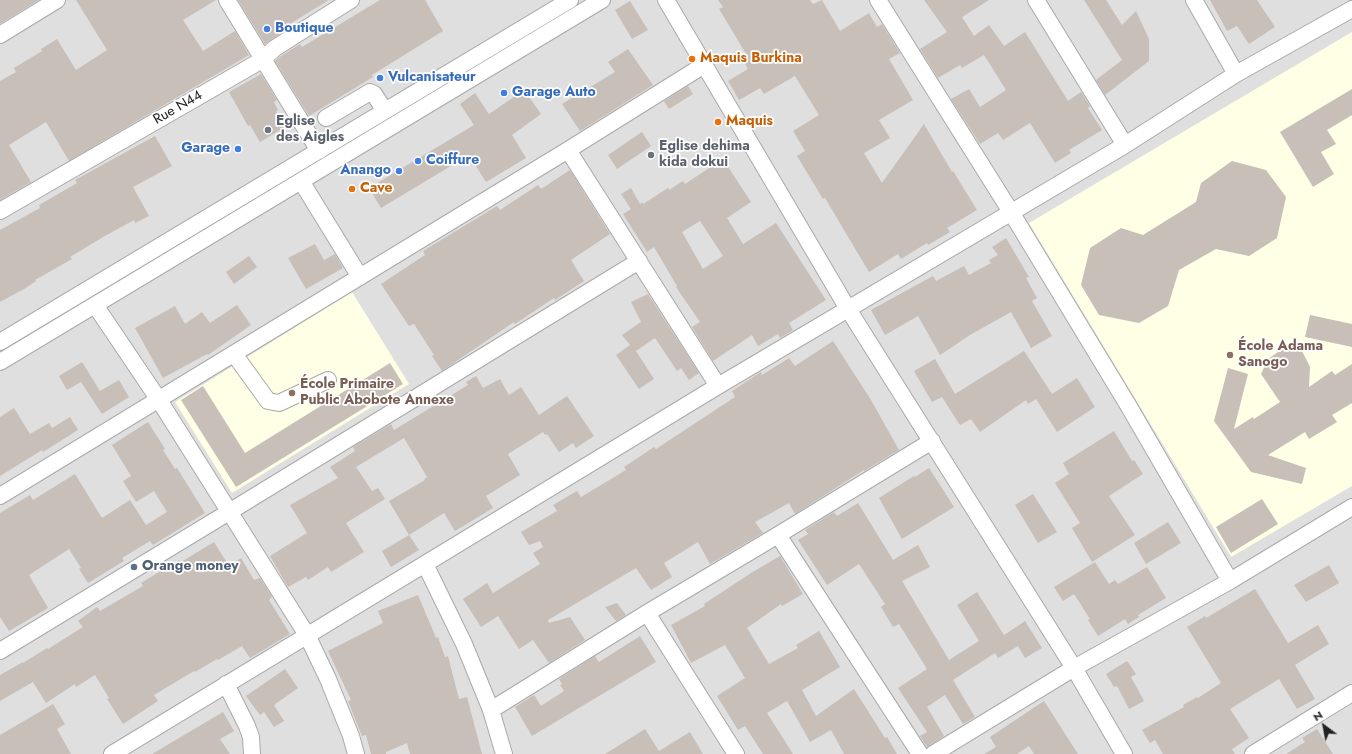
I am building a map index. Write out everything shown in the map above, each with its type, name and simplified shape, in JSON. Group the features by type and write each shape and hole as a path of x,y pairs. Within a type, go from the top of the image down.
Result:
{"street":[{"path":"0,35 57,0"},
{"path":"227,0 262,60 319,151"},
{"name":"Rue N44","path":"0,211 262,60 275,48 352,0"},
{"path":"0,362 602,0"},
{"path":"666,0 848,308 1074,668 1124,754"},
{"path":"878,0 1011,212 1128,405 1230,581"},
{"path":"1036,0 1125,145"},
{"path":"1194,0 1236,74"},
{"path":"1,340 319,151 562,2"},
{"path":"112,754 718,386 1125,145 1236,74 1352,9"},
{"path":"0,496 568,150 704,65"},
{"path":"326,118 370,92 374,94 385,111"},
{"path":"568,150 718,386"},
{"path":"301,181 360,277"},
{"path":"0,651 639,261"},
{"path":"95,305 159,400 307,635 331,686 351,736 356,754"},
{"path":"234,354 268,401 279,403 328,380"},
{"path":"491,710 647,613 932,441"},
{"path":"933,754 1074,668 1230,581 1352,507"},
{"path":"778,535 920,754"},
{"path":"425,564 464,644 491,710 504,754"},
{"path":"647,613 736,754"},
{"path":"226,684 247,726 251,737 252,754"},
{"path":"1253,754 1352,693"}],"shaded area":[{"path":"0,0 1352,0 1352,754 0,754"},
{"name":"École Adama Sanogo","path":"1352,32 1352,486 1231,557 1029,223"},
{"name":"École Primaire Public Abobote Annexe","path":"352,292 409,384 232,493 175,402"}],"building":[{"path":"0,0 39,0 0,24"},
{"path":"76,0 216,0 183,20 203,51 235,31 249,55 69,161 46,122 9,145 31,182 0,200 0,81 16,72 14,68 42,51 41,49 57,39 76,70 107,50"},
{"path":"238,0 329,0 288,25 290,27 265,44"},
{"path":"380,0 425,0 443,31 372,75 373,77 309,116 275,61 300,44 302,47"},
{"path":"718,0 810,0 813,4 822,0 840,31 869,13 877,27 882,24 900,53 889,59 913,100 879,120 890,138 864,153 882,183 924,124 952,172 953,171 977,210 947,228 950,232 928,245 927,243 901,259 898,254 869,272 825,198 823,199 797,156 805,151 793,131 819,115 795,76 764,94 760,88 739,100 728,81 748,69 743,60 748,57 719,9 723,7"},
{"path":"924,0 989,0 962,17 974,36 989,25 1004,46 1025,32 1068,101 1081,92 1090,106 1088,108 1102,130 1069,150 1071,153 1055,163 1030,123 1003,140 998,133 980,144 951,99 969,89 980,107 1006,90 984,55 962,68 960,65 938,78 920,49 947,32"},
{"path":"1084,0 1106,0 1122,25 1136,11 1149,39 1149,61 1105,95 1096,80 1122,60"},
{"path":"1210,0 1257,0 1275,27 1249,44 1237,26 1227,31"},
{"path":"630,1 648,30 632,39 615,10"},
{"path":"628,49 653,85 580,131 562,104 615,72 608,62"},
{"path":"261,74 277,100 274,102 278,110 276,111 285,127 260,142 250,125 248,126 229,92"},
{"path":"688,86 693,94 669,109 664,101"},
{"path":"1352,89 1352,115 1327,130 1336,144 1321,152 1334,174 1313,187 1280,132"},
{"path":"524,90 541,114 512,135 526,158 486,182 469,155 381,208 369,188 474,125 460,104 475,93 489,114"},
{"path":"642,132 651,146 617,169 608,155"},
{"path":"155,136 172,166 133,187 149,216 135,223 134,220 103,237 70,257 72,259 0,302 0,230 40,208 39,205 77,183 75,180"},
{"path":"723,159 751,202 727,218 743,244 776,223 826,300 789,323 793,330 780,338 778,334 758,346 752,335 713,361 692,327 700,322 676,287 677,286 654,247 647,252 623,214 631,209 621,194 631,188 640,204 642,202 643,204 668,188 669,190 683,181 685,184","holes":["700,221 723,256 703,269 682,232"]},
{"path":"1232,161 1266,170 1286,197 1277,238 1249,256 1216,249 1179,270 1168,306 1139,323 1099,315 1081,285 1090,248 1121,228 1143,235 1196,202 1201,183"},
{"path":"570,170 610,234 571,260 584,281 555,300 554,298 515,324 514,322 442,371 432,356 434,355 414,324 409,326 381,284 425,255 423,251 497,206 500,210 538,185 541,189"},
{"path":"1006,238 1029,277 1026,278 1037,298 1032,301 1052,336 1031,348 1011,312 970,335 940,355 918,316 885,335 871,310 933,276 936,281 964,266 969,275 991,263 989,260 998,255 992,247"},
{"path":"315,244 324,260 335,254 343,268 306,289 288,258"},
{"path":"249,256 257,267 234,284 226,272"},
{"path":"648,294 699,373 689,380 681,368 677,371 655,338 636,351 654,379 639,389 616,355 630,345 622,335 641,322 631,302"},
{"path":"237,305 251,325 208,355 207,354 163,378 135,328 175,306 185,324 202,312 210,323"},
{"path":"1310,315 1352,324 1352,347 1305,337"},
{"path":"833,341 871,400 899,450 864,470 795,514 789,503 755,522 763,533 710,564 698,542 664,563 672,577 651,590 636,568 548,620 549,623 570,617 585,640 549,663 533,640 519,649 498,616 481,627 463,599 487,583 493,593 540,564 533,553 543,547 540,541 529,545 521,532 557,511 553,505 577,491 581,497 626,470 624,467 654,447 656,449 735,397 732,391 761,372 762,375 789,358 795,366"},
{"path":"1287,346 1302,351 1310,367 1309,387 1332,371 1335,375 1352,364 1352,403 1332,415 1337,422 1309,439 1305,432 1268,455 1306,468 1302,484 1251,472 1214,421 1228,368 1248,374 1234,429 1253,417 1254,419 1280,402 1261,374 1268,359"},
{"path":"1024,351 1052,394 1077,378 1095,407 1057,432 1036,399 1028,404 1026,400 980,432 971,419 960,425 942,397 932,402 914,371 935,359 955,394"},
{"path":"82,362 100,391 119,380 129,397 102,414 81,382 67,390 59,376"},
{"path":"390,363 403,384 236,487 181,400 203,386 245,453"},
{"path":"476,376 483,388 500,379 509,395 521,387 539,415 567,396 594,436 576,448 573,443 559,452 547,434 545,435 543,432 508,454 520,475 486,496 493,508 455,531 444,513 409,535 389,501 425,480 424,479 427,477 404,438 356,467 372,491 378,488 385,499 346,523 364,552 331,572 328,567 308,580 306,577 288,587 270,556 307,533 290,505 338,478 330,467 355,451 353,447 391,424 394,430 468,385 466,382"},
{"path":"14,408 30,434 49,423 52,428 70,417 78,430 0,476 0,417"},
{"path":"148,422 165,449 163,450 175,469 177,468 205,513 153,545 150,541 122,558 124,561 88,583 79,569 81,568 69,549 29,575 48,608 9,631 0,617 0,513 30,495 33,500 75,474 102,518 130,500 146,525 167,512 154,491 136,502 123,481 131,476 112,445"},
{"path":"1114,431 1132,461 1134,460 1143,474 1109,496 1135,535 1092,562 1072,528 1080,523 1055,483 1069,474 1063,463"},
{"path":"929,468 954,507 902,539 879,498"},
{"path":"1033,494 1057,532 1038,543 1015,505"},
{"path":"1262,499 1278,524 1231,553 1216,527"},
{"path":"858,503 893,560 918,545 930,567 902,581 949,660 979,641 957,605 977,592 1004,635 1025,621 1042,648 1025,658 1018,646 998,658 995,653 953,680 975,717 963,724 945,695 927,707 944,736 927,747 920,736 927,732 898,688 927,669 899,624 893,627 881,607 885,604 859,564 827,585 798,540 808,534 805,530 834,512 837,516"},
{"path":"1168,522 1181,543 1146,564 1134,543"},
{"path":"409,535 419,550 391,567 382,551"},
{"path":"214,542 229,566 241,558 254,580 260,578 272,597 269,600 290,634 250,658 242,646 195,672 194,671 154,695 158,701 123,724 107,699 109,698 95,675 76,687 75,684 46,703 33,682 0,701 0,675 47,648 48,649 83,627 78,621 97,607 100,611 143,586 141,583 179,560 181,562"},
{"path":"780,556 803,594 782,606 781,604 747,628 769,664 798,648 796,645 819,631 840,667 802,690 816,716 854,689 897,754 844,754 831,730 810,742 787,701 767,713 793,754 763,754 745,726 738,730 717,696 745,678 725,645 691,663 671,625 705,606 704,604"},
{"path":"1095,562 1109,584 1115,580 1118,584 1147,567 1166,598 1138,615 1139,617 1128,624 1125,619 1098,636 1088,620 1090,619 1074,594 1063,601 1054,587"},
{"path":"1329,565 1339,583 1306,602 1294,585"},
{"path":"1255,589 1288,643 1318,625 1329,644 1295,665 1315,699 1297,709 1279,679 1230,709 1249,738 1232,749 1235,754 1163,754 1155,740 1150,743 1142,730 1184,707 1183,705 1197,697 1198,698 1221,683 1187,627 1205,616 1206,618"},
{"path":"418,595 436,638 438,637 445,657 448,656 459,699 467,697 482,754 410,754 407,743 386,752 386,754 371,754 366,735 362,736 348,701 351,700 328,651 383,623 378,611"},
{"path":"617,603 626,615 616,621 605,607"},
{"path":"640,636 656,662 532,736 515,707 534,695 541,706 564,691 560,685 562,684 559,679 595,656 599,662"},
{"path":"1127,661 1136,674 1131,677 1144,701 1129,709 1117,686 1114,687 1106,674"},
{"path":"285,669 298,688 274,705 284,721 274,727 264,712 260,715 246,696"},
{"path":"1044,701 1078,754 1034,754 1029,746 1017,754 984,754 996,747 990,737"},
{"path":"53,704 65,724 57,729 71,754 0,754 0,735"},
{"path":"223,712 234,731 220,739 230,754 152,754"},
{"path":"645,729 659,751 690,732 703,754 605,754"},
{"path":"1317,729 1333,754 1286,754 1305,742 1302,738"}],"place":[{"name":"Boutique","path":"267,29"},
{"name":"Maquis Burkina","path":"692,59"},
{"name":"Vulcanisateur","path":"380,78"},
{"name":"Garage Auto","path":"504,93"},
{"name":"Maquis","path":"718,122"},
{"name":"Eglise des Aigles","path":"268,130"},
{"name":"Garage","path":"238,149"},
{"name":"Eglise dehima kida dokui","path":"651,155"},
{"name":"Coiffure","path":"418,161"},
{"name":"Anango","path":"399,171"},
{"name":"Cave","path":"352,189"},
{"name":"École Adama Sanogo","path":"1230,355"},
{"name":"École Primaire Public Abobote Annexe","path":"292,393"},
{"name":"Orange money","path":"134,567"}]}
